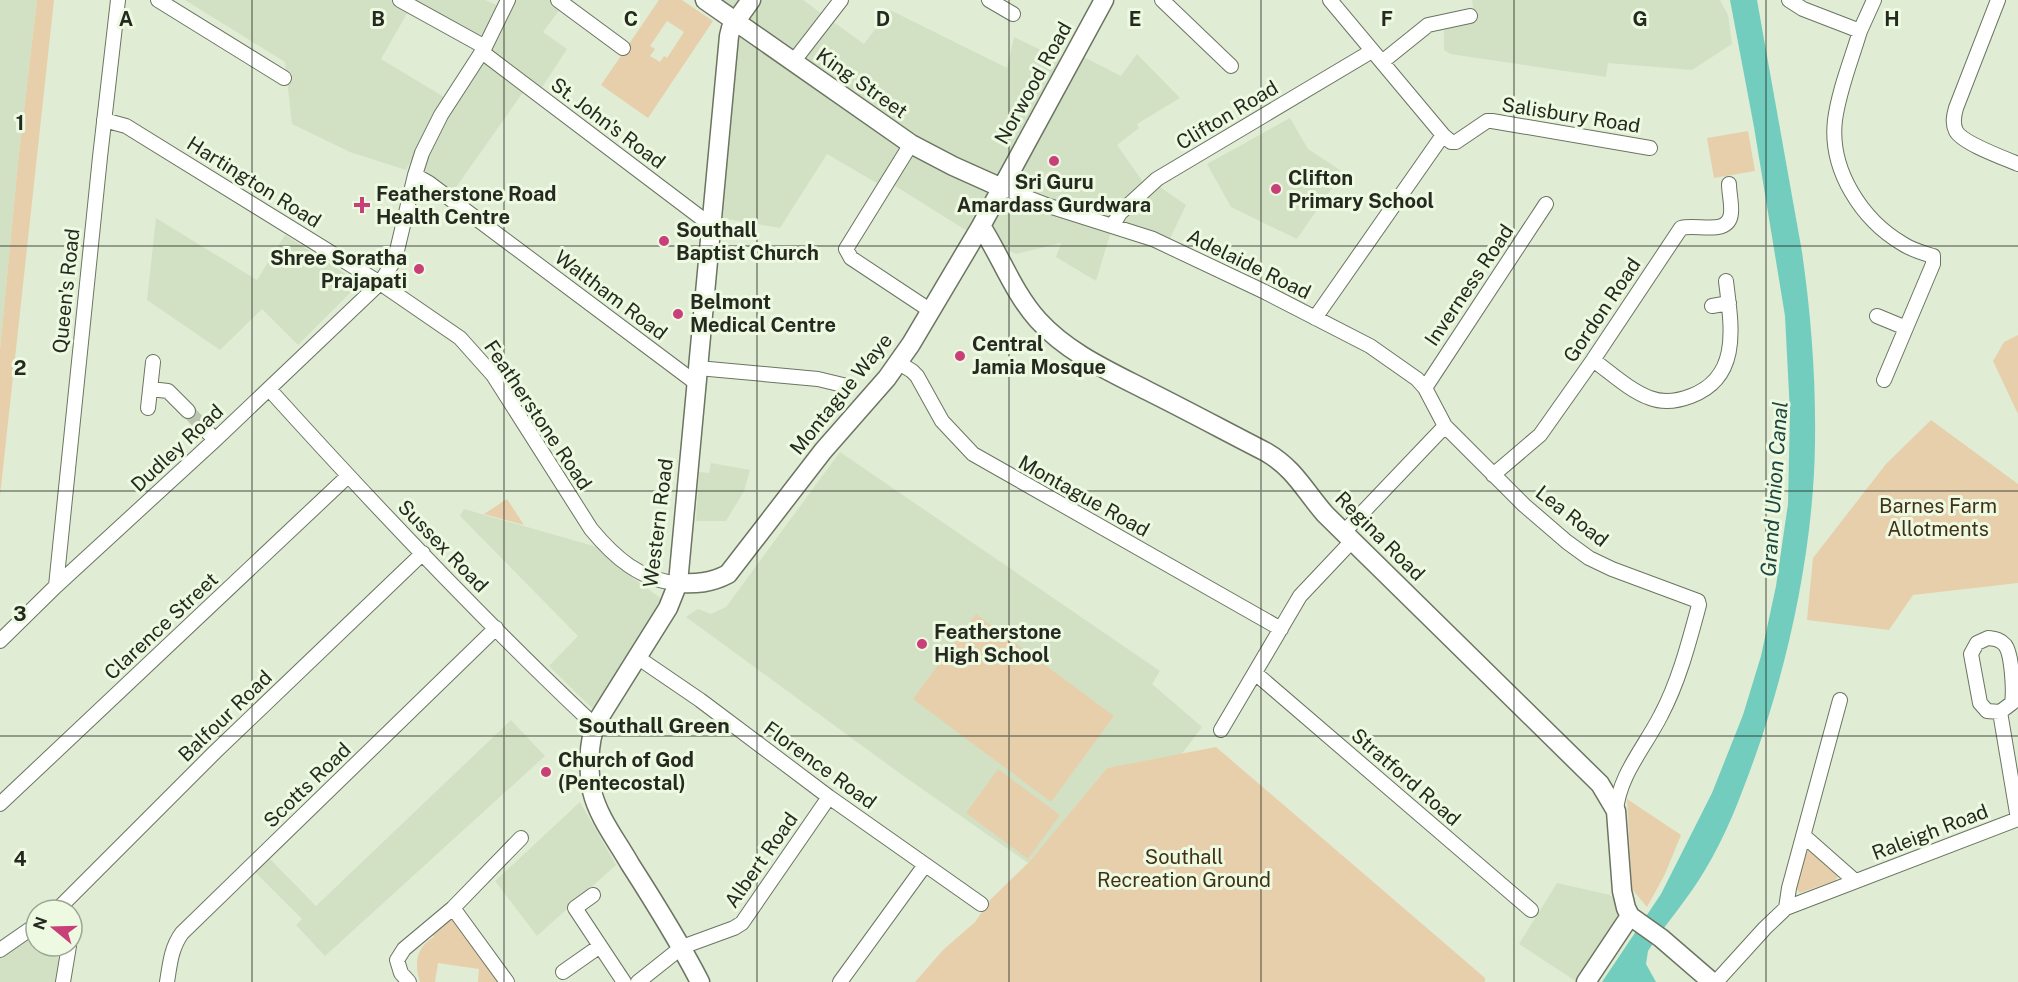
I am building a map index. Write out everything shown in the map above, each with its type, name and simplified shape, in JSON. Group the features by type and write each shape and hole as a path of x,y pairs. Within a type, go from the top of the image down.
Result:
{"street":[{"name":"Queen's Road","path":"56,586 118,0"},
{"path":"158,0 284,78"},
{"name":"St. John's Road","path":"400,0 484,50 700,217 712,222"},
{"path":"380,284 395,259 415,175 423,153 441,115 484,50 508,0"},
{"path":"558,0 623,48"},
{"name":"King Street","path":"705,0 911,144 952,166 1002,188"},
{"path":"735,21 751,0"},
{"path":"793,62 841,0"},
{"path":"989,0 1013,14"},
{"name":"Norwood Road","path":"1002,188 1104,0"},
{"path":"1162,0 1231,66"},
{"path":"1315,318 1443,135 1330,0"},
{"path":"1789,0 1803,9 1860,31"},
{"path":"1874,0 1860,31 1841,89 1835,123 1837,155 1846,181 1861,208 1881,229 1904,246 1933,256 1933,264 1884,380"},
{"path":"1998,0 1953,120 1956,132 1964,139 2018,164"},
{"name":"Clifton Road","path":"1113,225 1120,213 1157,179 1381,62 1428,25 1470,16"},
{"name":"Western Road","path":"700,982 682,947 602,817 592,792 591,739 596,723 668,608 678,583 729,36 735,21"},
{"name":"Hartington Road","path":"104,120 126,126 380,284"},
{"name":"Salisbury Road","path":"1443,135 1451,142 1456,141 1487,121 1492,121 1650,148"},
{"path":"911,144 846,249 851,258 931,311"},
{"name":"Waltham Road","path":"415,175 697,375"},
{"name":"Gordon Road","path":"1493,475 1540,435 1681,228 1688,226 1721,228 1728,223 1731,214 1729,184"},
{"name":"Adelaide Road","path":"1002,188 1049,206 1113,225 1175,249 1370,346 1417,379 1425,388 1445,426"},
{"name":"Montague Waye","path":"678,583 706,583 728,574 823,451 899,363 1002,188"},
{"name":"Inverness Road","path":"1425,388 1546,204"},
{"name":"Regina Road","path":"981,226 1023,301 1038,320 1057,338 1086,358 1277,459 1297,476 1317,505 1592,776 1606,792 1616,811 1622,891 1634,918"},
{"path":"967,250 985,250 1001,259"},
{"path":"1593,360 1650,398 1666,401 1683,399 1701,393 1723,370 1729,355 1731,338 1726,281"},
{"name":"Dudley Road","path":"0,641 380,284"},
{"name":"Featherstone Road","path":"380,284 448,328 473,351 493,375 601,542 642,574 662,582 678,583"},
{"path":"1712,306 1729,303"},
{"path":"1877,316 1906,327"},
{"path":"148,408 153,362"},
{"name":"Montague Road","path":"899,363 917,376 942,422 973,454 1281,629"},
{"path":"697,375 818,379 847,386"},
{"path":"150,389 168,391 188,411"},
{"name":"Sussex Road","path":"269,389 348,476 544,678 589,720 596,723"},
{"path":"1221,730 1304,591 1348,536 1445,426"},
{"name":"Lea Road","path":"1445,426 1547,525 1589,558 1632,578 1698,601 1691,636 1674,687 1661,715 1625,776"},
{"path":"203,427 215,440"},
{"name":"Clarence Street","path":"0,804 348,476"},
{"name":"Balfour Road","path":"70,898 215,752 423,553"},
{"name":"Scotts Road","path":"167,982 175,942 182,933 496,628"},
{"path":"1988,638 1999,639 2007,647 2014,692 2012,703 2000,712 1987,711 1980,703 1971,654 1977,643 1988,638"},
{"name":"Florence Road","path":"637,657 700,700 829,797 981,904"},
{"name":"Stratford Road","path":"1255,673 1530,910"},
{"path":"1786,908 1789,888 1840,700"},
{"path":"2000,712 2018,819"},
{"path":"1592,776 1608,783 1619,781 1625,776"},
{"path":"1616,811 1618,793 1625,776"},
{"name":"Albert Road","path":"638,982 682,947 742,923 829,797"},
{"name":"Raleigh Road","path":"1714,982 1786,908 2018,819"},
{"name":"Raleigh Road","path":"1804,836 1855,881"},
{"path":"409,982 401,973 397,960 404,949 453,908 521,838"},
{"path":"840,982 925,865"},
{"path":"593,895 575,909 624,982"},
{"path":"453,908 507,982"},
{"path":"1586,982 1634,918 1714,982"},
{"path":"0,950 24,933"},
{"path":"563,972 600,946"},
{"path":"63,982 67,958"}],"shaded area":[{"path":"0,0 37,0 19,153 0,350"},
{"path":"185,0 485,0 506,9 510,0 559,0 564,4 543,32 567,49 537,95 526,88 445,203 420,187 428,148 491,47 413,3 381,59 444,97 406,170 350,152 292,124 285,62"},
{"path":"703,0 803,0 864,44 890,10 1007,68 1014,37 1070,64 1076,53 1121,76 1137,54 1180,98 1137,124 1139,128 1117,145 1143,182 1150,180 1186,205 1167,245 1112,228 1096,281 1056,257 1061,243 1016,254 964,229 884,179 880,185 827,154 780,228 721,218 738,45 733,22"},
{"path":"1472,0 1720,0 1728,15 1732,44 1692,70 1608,63 1606,77 1450,54 1444,50 1444,26 1475,20"},
{"name":"Clifton Primary School","path":"1290,118 1308,149 1343,172 1297,239 1231,207 1207,164"},
{"path":"156,218 257,280 285,235 360,283 298,345 262,309 220,350 147,300"},
{"name":"Featherstone High School","path":"840,452 1160,671 1152,684 1202,727 1180,756 1107,768 1028,863 898,772 686,617 698,609 711,614 726,607"},
{"path":"711,463 750,470 744,491 726,521 696,521 699,472 709,473"},
{"path":"464,509 597,547 619,568 674,608 600,716 549,666 578,636 460,516"},
{"path":"511,720 545,756 325,956 296,925 302,919 254,871 268,857 316,906"},
{"path":"580,802 616,865 537,936 495,881"},
{"path":"1557,883 1610,895 1621,904 1617,920 1577,982 1519,944"},
{"path":"24,936 24,958 63,958 59,982 0,982 0,953"}],"green space":[{"path":"37,0 54,0 0,496 0,350 19,153"},
{"path":"659,0 682,0 713,21 648,118 601,85","holes":["667,21 684,32 667,58 664,56 660,62 650,56 655,49 650,46"]},
{"path":"1748,131 1755,171 1714,178 1707,138"},
{"path":"2018,335 2018,414 1993,361 2004,342"},
{"name":"Barnes Farm Allotments","path":"1931,420 2018,484 2018,583 1913,595 1889,630 1807,620 1813,558 1886,464"},
{"path":"507,499 524,525 484,514"},
{"path":"976,614 1114,716 1051,802 913,699"},
{"name":"Southall Recreation Ground","path":"1216,747 1485,978 1485,982 915,982 943,950 975,922 991,899 1028,863 1107,768"},
{"path":"998,769 1060,815 1028,859 966,813"},
{"path":"1627,799 1681,835 1665,874 1647,907 1632,889"},
{"path":"1808,851 1814,852 1838,875 1836,880 1800,893 1796,888"},
{"path":"448,918 456,921 497,982 478,982 479,969 438,963 435,982 420,982 417,962 420,951 434,937 432,934"}],"water":[{"path":"1730,0 1757,0 1802,252 1815,394 1814,480 1805,560 1789,640 1756,754 1740,798 1713,856 1648,951 1646,964 1656,982 1602,982 1661,894 1712,793 1743,715 1761,656 1776,586 1788,504 1790,413 1785,316 1754,127"}],"tunnel":[{"path":"188,411 203,427"}],"place":[{"name":"Sri Guru Amardass Gurdwara","path":"1054,161"},
{"name":"Clifton Primary School","path":"1276,189"},
{"name":"Featherstone Road Health Centre","path":"362,205"},
{"name":"Southall Baptist Church","path":"664,241"},
{"name":"Shree Soratha Prajapati","path":"419,269"},
{"name":"Belmont Medical Centre","path":"678,314"},
{"name":"Central Jamia Mosque","path":"960,356"},
{"name":"Featherstone High School","path":"922,644"},
{"name":"Church of God (Pentecostal)","path":"546,772"}],"district":[{"name":"Southall Green","path":"654,725"}],"water label":[{"name":"Grand Union Canal","path":"1774,489"}]}
